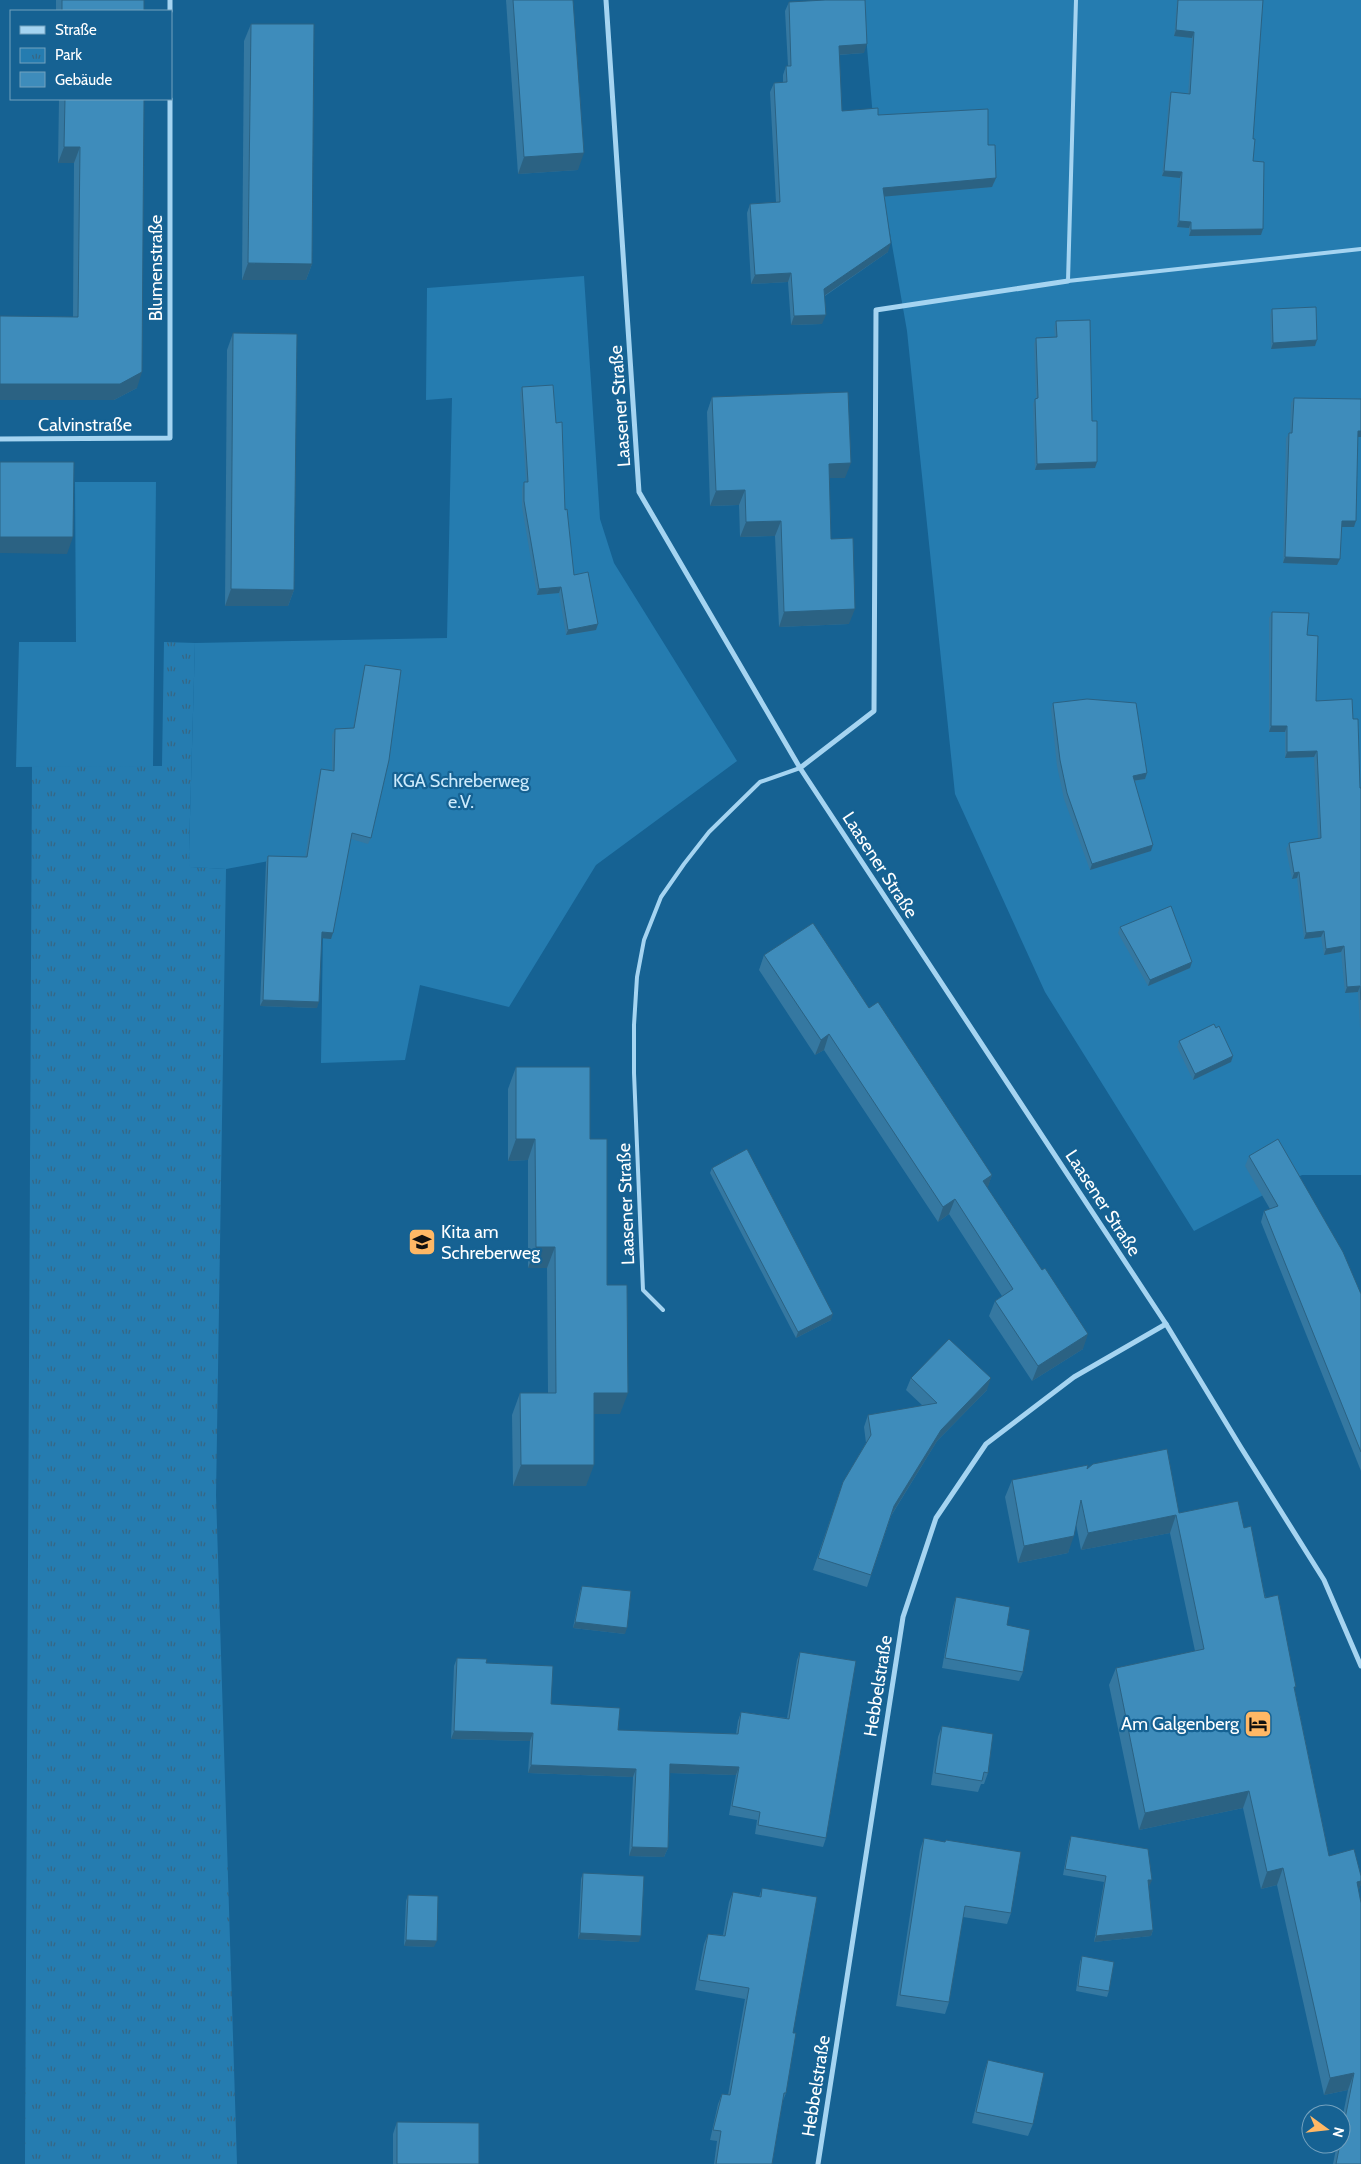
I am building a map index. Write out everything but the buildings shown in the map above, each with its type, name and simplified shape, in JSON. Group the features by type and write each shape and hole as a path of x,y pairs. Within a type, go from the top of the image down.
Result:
{"street":[{"name":"Laasener Straße","path":"606,0 640,492 800,768 1166,1324 1324,1580 1361,1666"},
{"name":"Blumenstraße","path":"170,100 170,438"},
{"name":"Laasener Straße","path":"800,768 874,711 876,310 1068,281"},
{"name":"Calvinstraße","path":"0,439 170,438"},
{"name":"Hebbelstraße","path":"818,2164 903,1617 936,1518 986,1444 1074,1377 1166,1324"}],"lane":[{"path":"1076,0 1068,281 1361,249"},
{"name":"Laasener Straße","path":"663,1310 643,1290 634,1073 634,1025 637,977 644,940 661,897 709,832 760,782 800,768"}],"green space":[{"path":"863,0 1361,0 1361,1175 1302,1175 1194,1231 1045,992 955,794 907,331 876,153"},
{"name":"KGA Schreberweg e.V.","path":"584,276 600,519 614,563 737,761 596,865 509,1007 420,985 405,1060 321,1063 324,864 269,861 226,869 190,867 195,643 447,638 452,398 426,400 427,288"},
{"path":"75,482 156,482 153,766 16,767 19,642 76,642"},
{"path":"164,642 195,643 189,852 191,867 226,869 216,1495 237,2164 25,2164 32,766 162,766"}],"place":[{"name":"Kita am Schreberweg","path":"422,1242"},
{"name":"Am Galgenberg","path":"1258,1724"}]}
